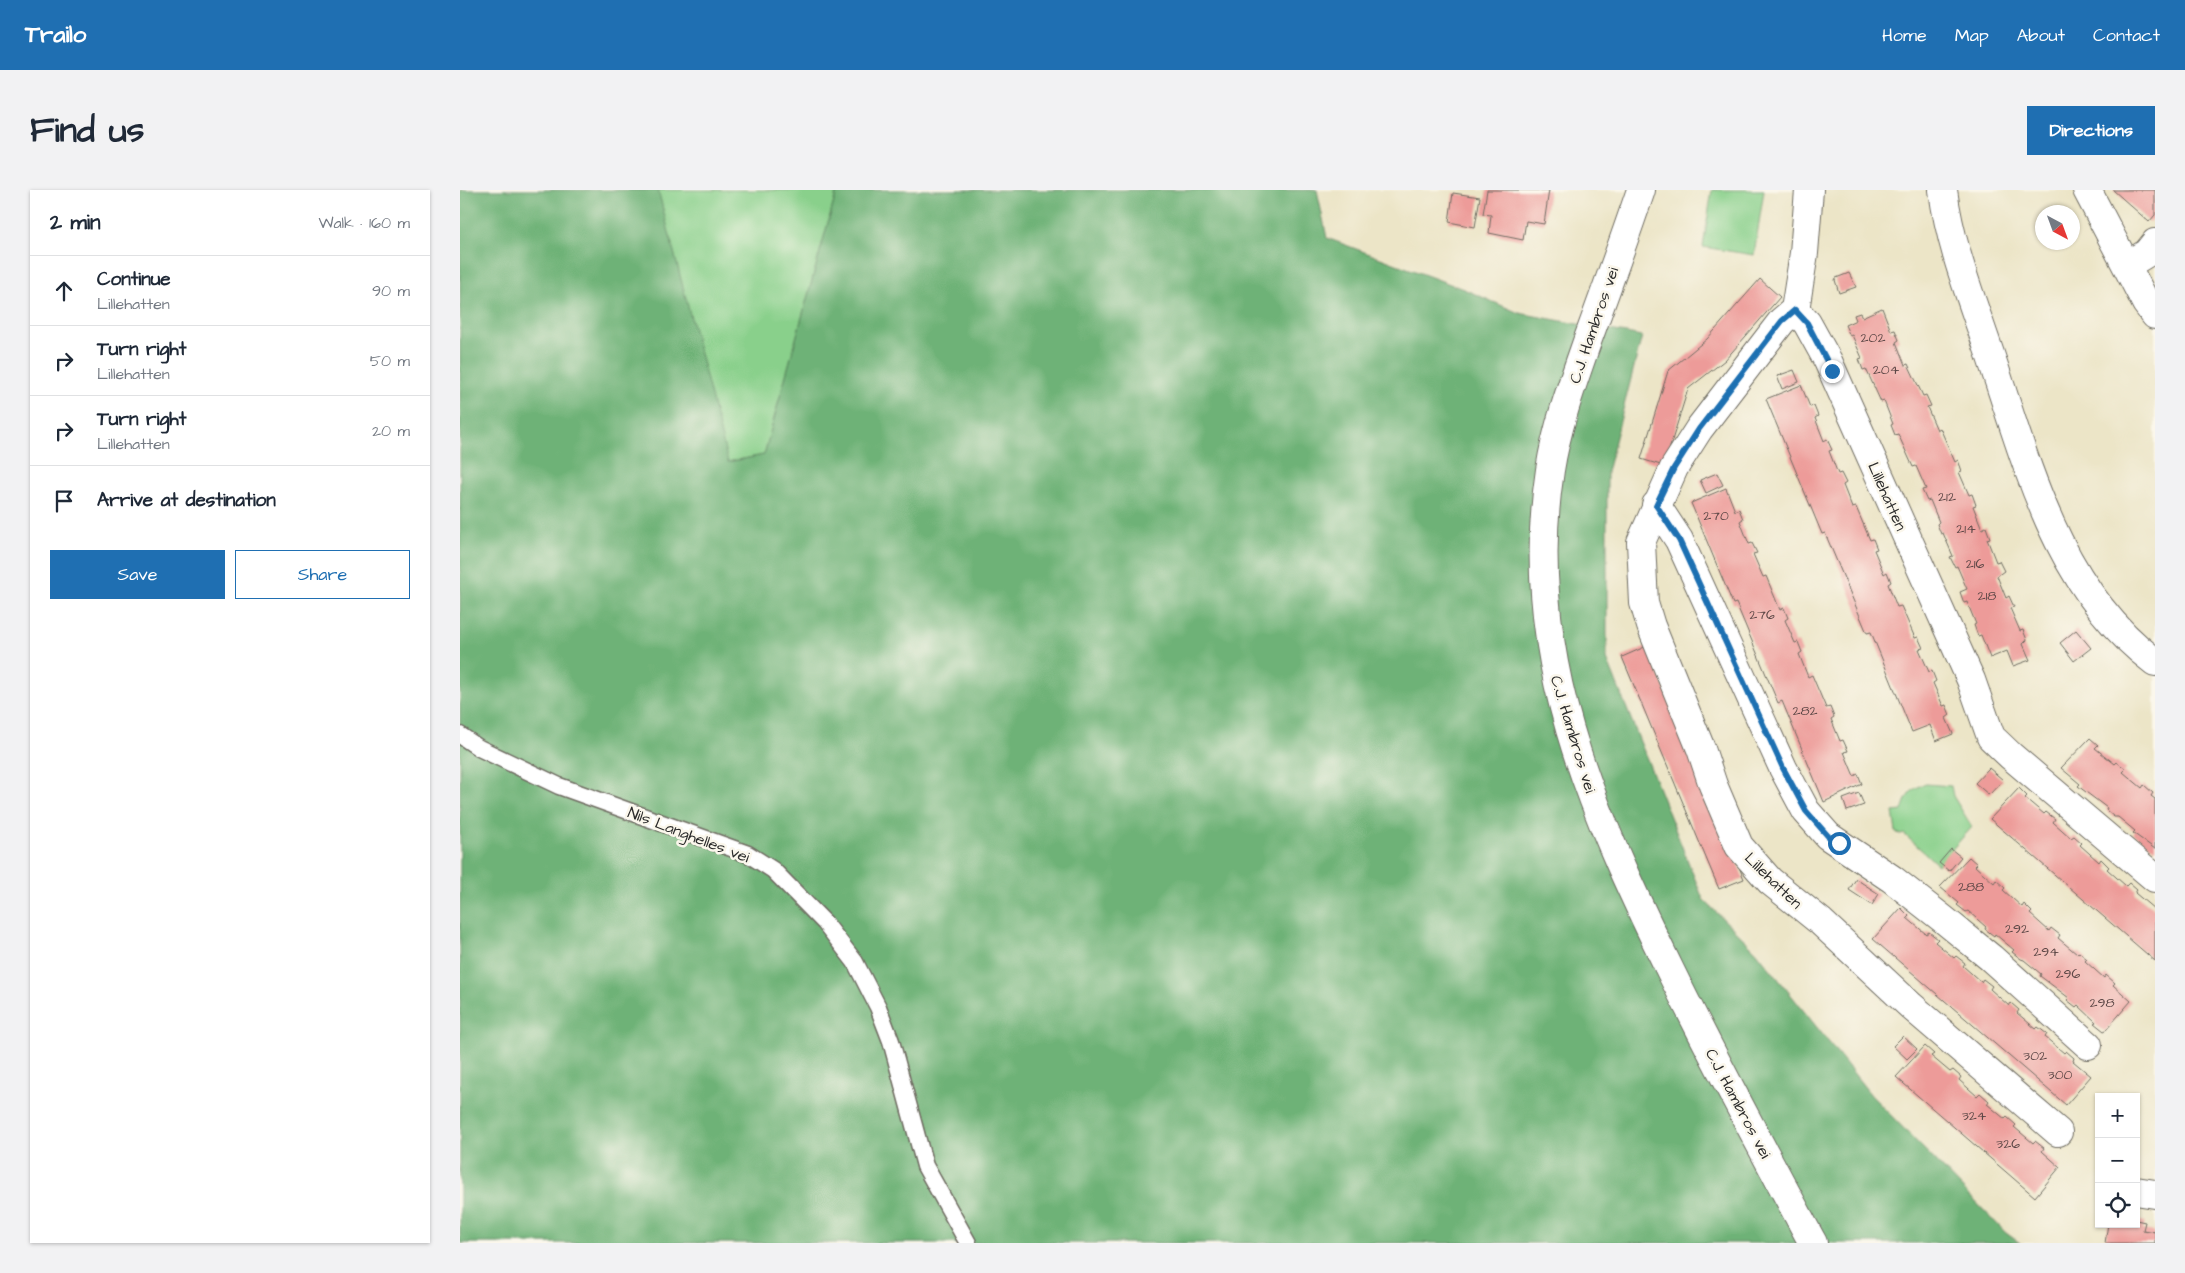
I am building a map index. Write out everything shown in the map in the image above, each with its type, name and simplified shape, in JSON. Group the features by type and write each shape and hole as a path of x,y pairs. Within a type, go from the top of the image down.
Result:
{"street":[{"name":"C.J. Hambros vei","path":"1641,190 1564,408 1550,468 1543,536 1548,636 1558,691 1589,787 1615,855 1703,1036 1813,1243"},
{"path":"1795,310 1804,253 1808,190"},
{"path":"1942,190 1957,256 2041,503 2077,576 2100,610 2125,638 2155,662"},
{"path":"2087,190 2146,302 2155,315"},
{"path":"2127,265 2147,253 2155,243"},
{"name":"Lillehatten","path":"2058,1132 1911,1006 1826,927 1770,880 1739,846 1644,603 1641,542 1674,468 1699,429 1782,321 1795,310 1807,323 1828,361 1971,680 1991,737 2155,878"},
{"path":"1656,505 1679,540 1779,760 1806,811 1828,836 1892,879 1943,919 1991,958 2088,1045"},
{"path":"2140,1192 2155,1194"}],"lane":[{"name":"Nils Langhelles vei","path":"460,735 479,748 559,786 748,854 772,870 825,923 855,962 878,1007 892,1041 925,1166 968,1243"}],"green space":[{"path":"460,190 658,190 728,462 764,455 837,190 1317,190 1327,238 1466,290 1519,313 1642,336 1607,472 1607,659 1703,899 1756,951 1871,1095 2006,1233 2020,1243 460,1243"},
{"path":"658,190 837,190 764,455 727,462"},
{"path":"1712,190 1764,190 1754,255 1703,247"},
{"path":"1926,784 1951,786 1953,796 1972,827 1938,865 1904,834 1901,835 1896,832 1893,812 1902,811 1910,793"}],"building":[{"path":"1487,190 1549,190 1544,224 1526,221 1523,240 1489,233 1491,215 1483,214"},
{"path":"2113,190 2155,190 2155,215 2149,222"},
{"path":"1453,193 1480,197 1475,227 1449,222"},
{"path":"1849,273 1856,287 1839,293 1836,278"},
{"path":"1760,279 1780,297 1725,360 1688,389 1664,466 1641,459 1668,371 1707,339"},
{"path":"1882,308 1891,331 1895,330 1899,340 1896,342 1905,365 1908,364 1923,396 1926,395 1931,406 1927,407 1937,430 1940,428 1955,462 1958,460 1962,471 1959,472 1969,495 1972,494 1976,505 1973,506 1982,529 1986,527 1990,538 1987,539 1996,562 1999,561 2004,571 1997,576 2006,598 2009,596 2014,607 2010,608 2020,631 2023,630 2027,640 2023,644 2030,660 2013,666 2007,651 1990,658 1981,635 1978,636 1974,625 1976,624 1967,602 1964,603 1960,592 1967,589 1957,566 1955,567 1950,557 1953,556 1943,533 1941,534 1937,524 1939,522 1930,500 1927,501 1922,490 1926,489 1916,466 1913,467 1898,434 1895,435 1884,401 1881,402 1866,369 1863,370 1859,359 1862,358 1852,335 1850,336 1845,325 1856,320 1854,315 1860,313 1862,317"},
{"path":"1794,370 1799,382 1782,389 1777,376"},
{"path":"1801,385 1810,407 1814,406 1818,416 1815,418 1824,441 1827,439 1832,450 1829,451 1838,474 1841,473 1846,483 1843,485 1852,508 1856,507 1870,540 1873,539 1877,549 1874,550 1884,574 1887,572 1891,582 1888,584 1897,607 1901,606 1915,638 1918,637 1923,648 1919,649 1929,672 1932,671 1936,681 1933,683 1943,706 1946,705 1950,715 1946,718 1953,734 1936,741 1930,725 1912,732 1871,632 1867,633 1825,533 1822,534 1766,399"},
{"path":"1717,473 1723,485 1706,493 1700,480"},
{"path":"1726,488 1735,511 1739,509 1743,519 1740,521 1749,544 1752,543 1757,553 1753,554 1763,577 1766,576 1780,610 1784,608 1788,618 1785,620 1795,643 1798,642 1802,652 1799,654 1808,677 1812,675 1826,708 1830,707 1834,717 1831,719 1840,741 1843,740 1848,751 1844,752 1854,776 1858,774 1862,784 1824,802 1782,701 1778,703 1736,603 1733,604 1691,503"},
{"path":"2076,630 2091,648 2074,661 2060,643"},
{"path":"1647,646 1744,879 1719,889 1622,657"},
{"path":"2090,738 2098,745 2095,748 2115,764 2117,762 2126,769 2123,772 2142,788 2144,785 2153,793 2151,796 2155,799 2155,849 2133,833 2135,831 2118,817 2114,817 2106,810 2107,808 2078,786 2080,784 2061,768"},
{"path":"1989,768 2003,780 1989,795 1975,783"},
{"path":"2019,788 2027,796 2025,798 2044,814 2046,812 2055,819 2053,822 2071,838 2074,836 2082,843 2080,845 2099,862 2101,859 2109,867 2107,869 2126,886 2129,883 2137,890 2135,893 2155,908 2155,961 1990,819"},
{"path":"1859,793 1864,805 1847,811 1843,799"},
{"path":"1951,849 1961,857 1949,871 1939,863"},
{"path":"1969,857 1977,864 1975,866 1994,883 1996,880 2005,888 2003,890 2022,907 2024,904 2032,912 2030,914 2049,931 2051,928 2060,935 2058,938 2077,954 2079,952 2087,959 2085,961 2104,978 2106,975 2115,983 2113,985 2131,1001 2106,1030 2104,1031 2094,1023 2096,1022 2078,1005 2076,1007 2067,1000 2069,998 2012,952 2014,950 1995,934 1994,936 1985,929 1986,927 1968,911 1966,912 1957,905 1959,903 1940,887"},
{"path":"1856,879 1879,894 1872,905 1849,890"},
{"path":"1901,908 1909,916 1907,918 1926,934 1929,932 1938,939 1935,942 1954,958 1956,956 1965,963 1963,966 1981,982 1983,979 1992,986 1990,989 2009,1006 2011,1003 2019,1010 2017,1013 2036,1029 2038,1027 2047,1034 2045,1037 2064,1053 2066,1051 2074,1058 2073,1061 2091,1076 2066,1105 1873,939"},
{"path":"1903,1036 1917,1049 1907,1059 1893,1046"},
{"path":"1925,1046 1934,1054 1931,1056 1950,1072 1953,1070 1961,1077 1959,1080 1977,1096 1980,1093 1989,1101 1987,1104 2005,1119 2007,1117 2016,1125 2014,1127 2033,1143 2035,1141 2044,1148 2042,1151 2060,1167 2035,1197 1896,1077"},
{"path":"2140,1221 2145,1222 2143,1230 2155,1232 2155,1243 2105,1243 2107,1228 2140,1228"}],"route":[{"path":"1832,371 1807,323 1795,310 1782,321 1699,429 1674,468 1656,505 1679,540 1783,768 1806,811 1828,836 1839,843"}]}
